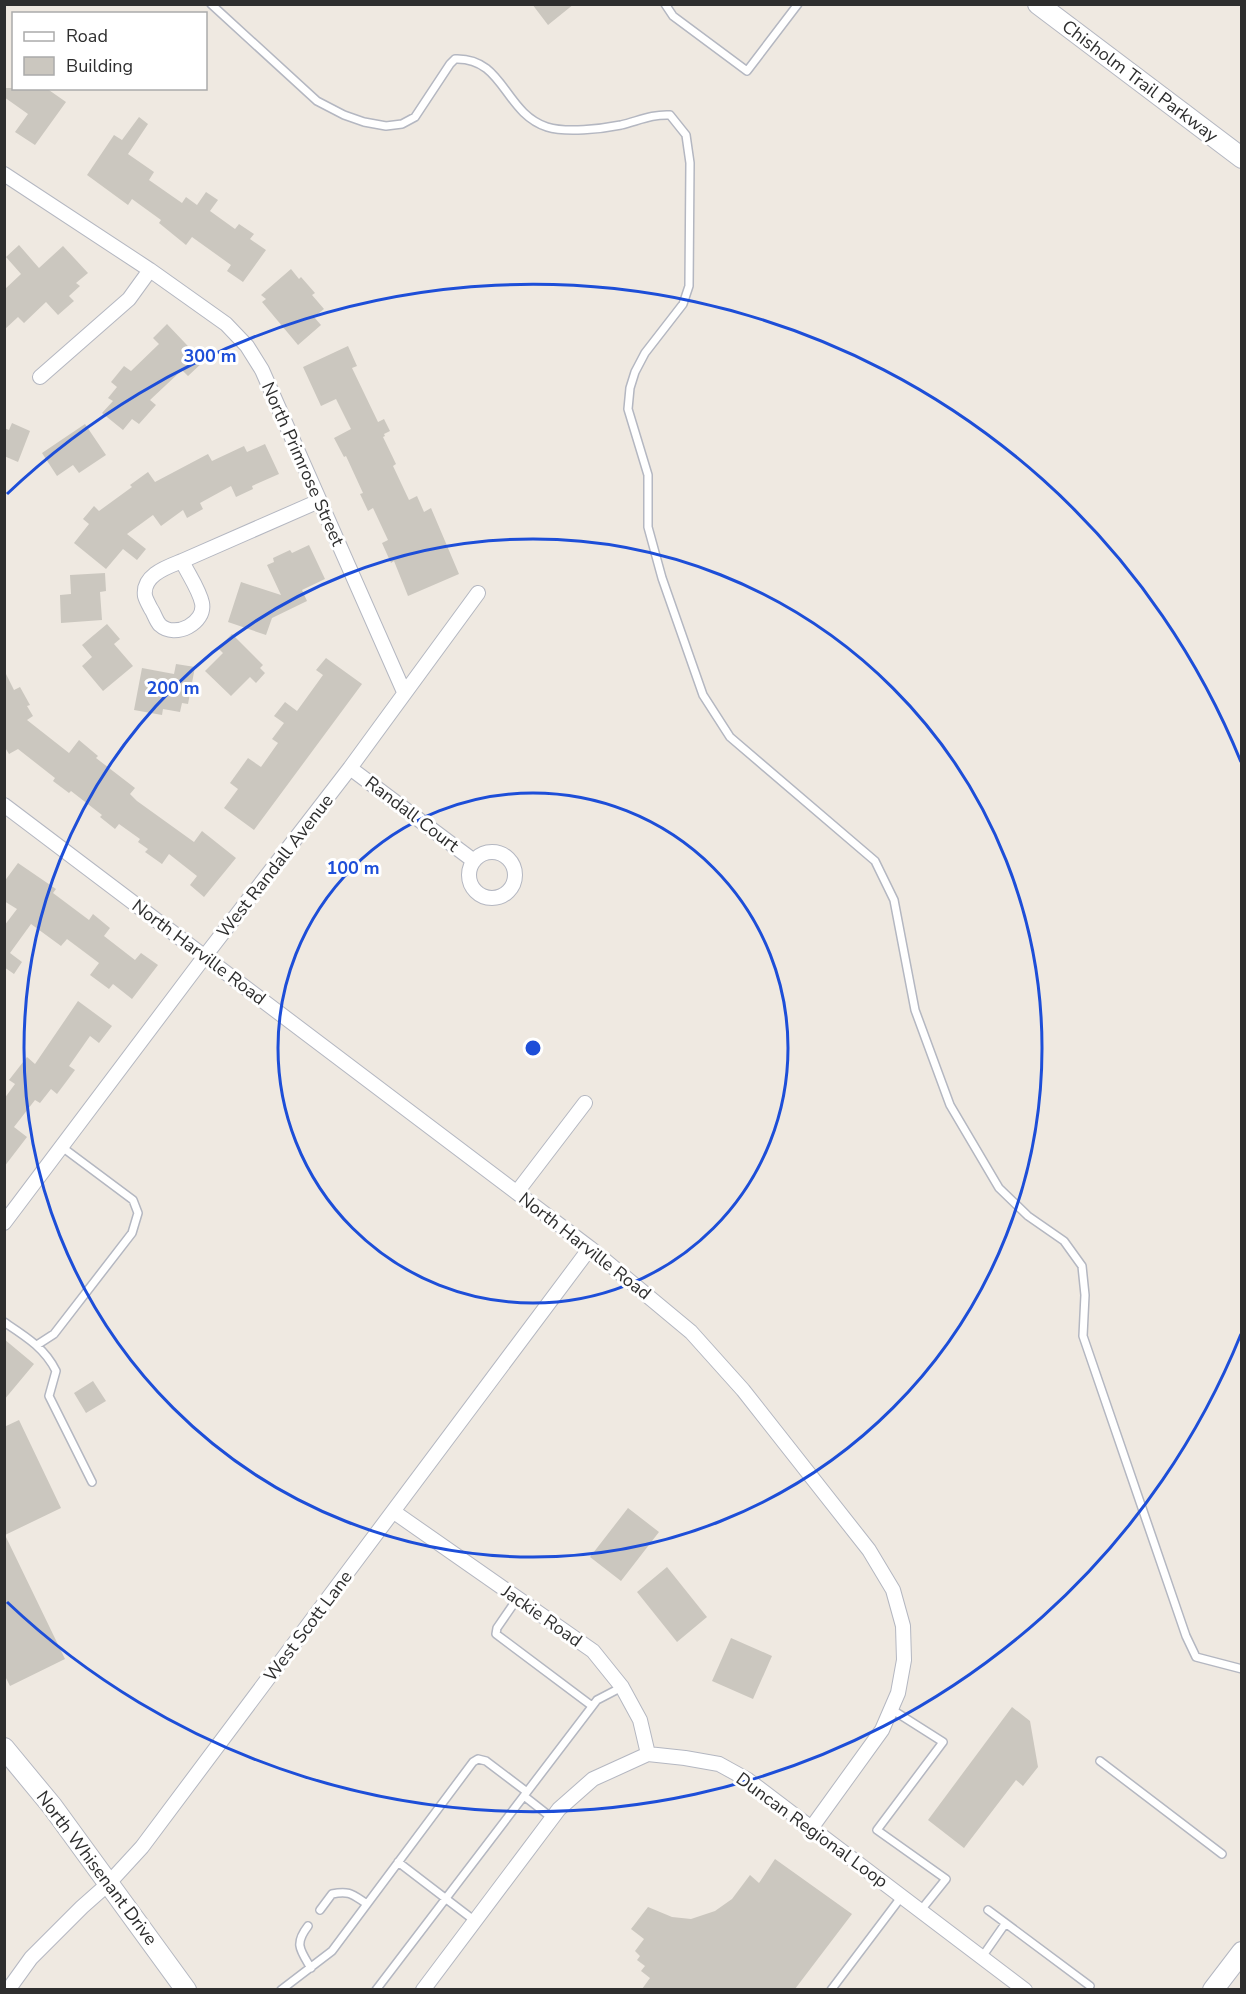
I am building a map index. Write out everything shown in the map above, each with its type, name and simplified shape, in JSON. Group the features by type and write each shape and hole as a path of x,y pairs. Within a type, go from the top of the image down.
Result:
{"main road":[{"name":"Chisholm Trail Parkway","path":"1038,4 1242,158"},
{"name":"North Whisenant Drive","path":"4,1748 52,1806 186,1989"},
{"path":"1213,1989 1242,1952"}],"street":[{"name":"North Primrose Street","path":"4,174 150,270 226,324 247,346 262,370 404,692"},
{"path":"39,377 129,299 150,270"},
{"path":"182,561 202,601 203,613 189,627 179,630 161,625 145,597 146,587 158,572 182,561 319,501"},
{"name":"West Randall Avenue","path":"4,1223 350,768 478,593"},
{"name":"Randall Court","path":"350,768 474,861"},
{"name":"North Harville Road","path":"6,811 205,956 590,1248 691,1332 743,1390 869,1550 893,1590 903,1626 903,1660 898,1693 882,1730 812,1827"},
{"path":"517,1192 585,1103"},
{"name":"West Scott Lane","path":"8,1989 31,1958 81,1907 108,1884 142,1847 590,1248"},
{"name":"Jackie Road","path":"394,1512 593,1652 621,1687 640,1720 648,1754"},
{"path":"423,1989 559,1809 593,1779 648,1754"},
{"name":"Duncan Regional Loop","path":"648,1754 719,1764 747,1780 1025,1989"}],"lane":[{"path":"211,4 317,100 344,115 364,122 386,126 402,124 415,117 450,64 455,59 468,58 492,70 506,93 521,110 539,124 549,128 563,130 620,125 658,114 670,115 686,135 690,163 689,286 683,304 645,353 635,372 630,388 628,409 648,475 648,527 662,578 703,695 730,737 875,861 894,900 915,1010 950,1105 999,1188 1028,1216 1064,1241 1082,1266 1085,1295 1083,1336 1185,1636 1196,1657 1242,1668"},
{"path":"665,4 673,16 747,71 798,4"},
{"path":"37,1345 54,1334 132,1233 138,1212 133,1200 62,1147"},
{"path":"4,1322 37,1345 51,1361 56,1371 49,1396 93,1482"},
{"path":"518,1599 497,1628 496,1634 592,1706"},
{"path":"376,1989 592,1706 597,1700 621,1687"},
{"path":"891,1709 943,1742 877,1830 946,1879 921,1910"},
{"path":"281,1989 332,1951 473,1762 478,1759 486,1761 552,1818"},
{"path":"1100,1761 1222,1854"},
{"path":"398,1862 475,1921"},
{"path":"320,1910 332,1894 342,1892 349,1892 367,1904"},
{"path":"831,1989 902,1896"},
{"path":"988,1911 1090,1988"},
{"path":"982,1957 1005,1924"},
{"path":"308,1926 301,1935 299,1945 301,1953 311,1968"}],"building":[{"path":"532,4 574,4 548,25"},
{"path":"4,88 49,90 66,102 35,145 15,132 28,114 4,97"},
{"path":"139,117 148,124 128,154 154,172 149,180 182,203 186,197 197,205 206,192 218,200 210,211 235,229 239,224 254,234 250,239 266,250 243,282 227,271 231,265 192,237 186,245 159,223 161,220 132,199 128,205 87,175 114,135 122,140"},
{"path":"19,245 39,268 63,246 88,273 76,283 80,286 69,296 74,301 58,315 46,302 24,323 18,317 4,330 4,290 21,274 6,257"},
{"path":"291,269 315,293 312,295 324,309 314,317 321,325 298,345 262,302 266,299 261,295"},
{"path":"167,324 203,362 188,376 182,370 150,400 156,405 139,424 132,419 123,430 102,413 113,401 108,398 117,387 111,382 124,366 131,371 159,344 153,338"},
{"path":"348,346 357,366 352,368 378,422 384,419 390,431 383,437 396,464 393,466 409,500 417,496 424,512 431,508 459,574 408,596 394,561 391,563 382,543 388,540 373,508 368,511 360,494 363,493 346,456 344,457 334,438 351,429 336,399 321,406 303,367"},
{"path":"12,423 30,431 18,462 4,456 4,428 9,430"},
{"path":"85,424 106,455 79,473 73,465 57,476 42,453"},
{"path":"265,444 279,474 252,486 253,489 236,497 231,486 200,503 203,509 187,518 183,510 161,526 153,515 127,534 146,549 137,560 123,549 106,569 74,543 89,524 83,519 94,506 99,511 148,472 155,482 208,454 212,461 244,446 247,452"},
{"path":"309,545 325,579 302,590 307,601 272,618 266,635 228,622 241,582 281,595 267,565 274,562 273,558"},
{"path":"105,573 106,591 100,592 102,620 61,623 60,595 71,594 70,575"},
{"path":"107,624 120,639 114,644 133,666 103,691 82,666 92,657 82,645"},
{"path":"232,634 263,665 260,668 265,673 256,683 250,677 231,696 205,671 223,653 218,648"},
{"path":"326,658 362,684 254,830 224,808 238,789 230,783 248,758 261,767 278,743 272,739 284,723 274,716 285,702 297,711 323,675 316,670"},
{"path":"176,664 195,667 188,704 182,703 180,712 163,709 162,715 134,710 142,668 174,674"},
{"path":"4,670 14,690 20,687 30,705 27,706 33,716 27,720 69,753 79,740 98,756 96,758 135,788 130,794 137,801 194,842 202,831 236,858 204,897 190,885 197,876 169,854 162,864 145,852 148,849 138,842 140,839 119,824 115,829 100,817 102,815 71,791 69,793 53,781 55,778 18,749 9,754 4,746"},
{"path":"18,863 56,889 53,893 89,920 93,914 110,928 104,936 135,960 141,953 158,965 132,999 113,984 109,989 90,975 99,963 67,939 61,946 31,924 10,953 22,962 14,974 4,967 4,926 17,909 4,901 4,882"},
{"path":"78,1001 112,1026 99,1043 90,1036 69,1066 75,1070 57,1094 51,1089 40,1103 35,1100 14,1127 27,1137 4,1167 4,1099 15,1084 9,1080 27,1057 35,1064"},
{"path":"4,1339 34,1364 4,1400"},
{"path":"93,1381 106,1401 86,1413 74,1393"},
{"path":"19,1420 61,1508 5,1535 65,1659 10,1686 4,1674 4,1427"},
{"path":"628,1508 659,1532 621,1581 590,1557"},
{"path":"667,1567 707,1617 677,1642 637,1592"},
{"path":"731,1638 772,1656 753,1699 712,1681"},
{"path":"1012,1707 1030,1721 1038,1767 1023,1786 1016,1780 964,1848 928,1820"},
{"path":"775,1859 852,1914 795,1989 642,1989 650,1978 641,1971 645,1966 637,1960 640,1956 635,1951 644,1939 631,1929 648,1907 672,1917 691,1919 715,1911 732,1899 750,1875 759,1883"}]}
